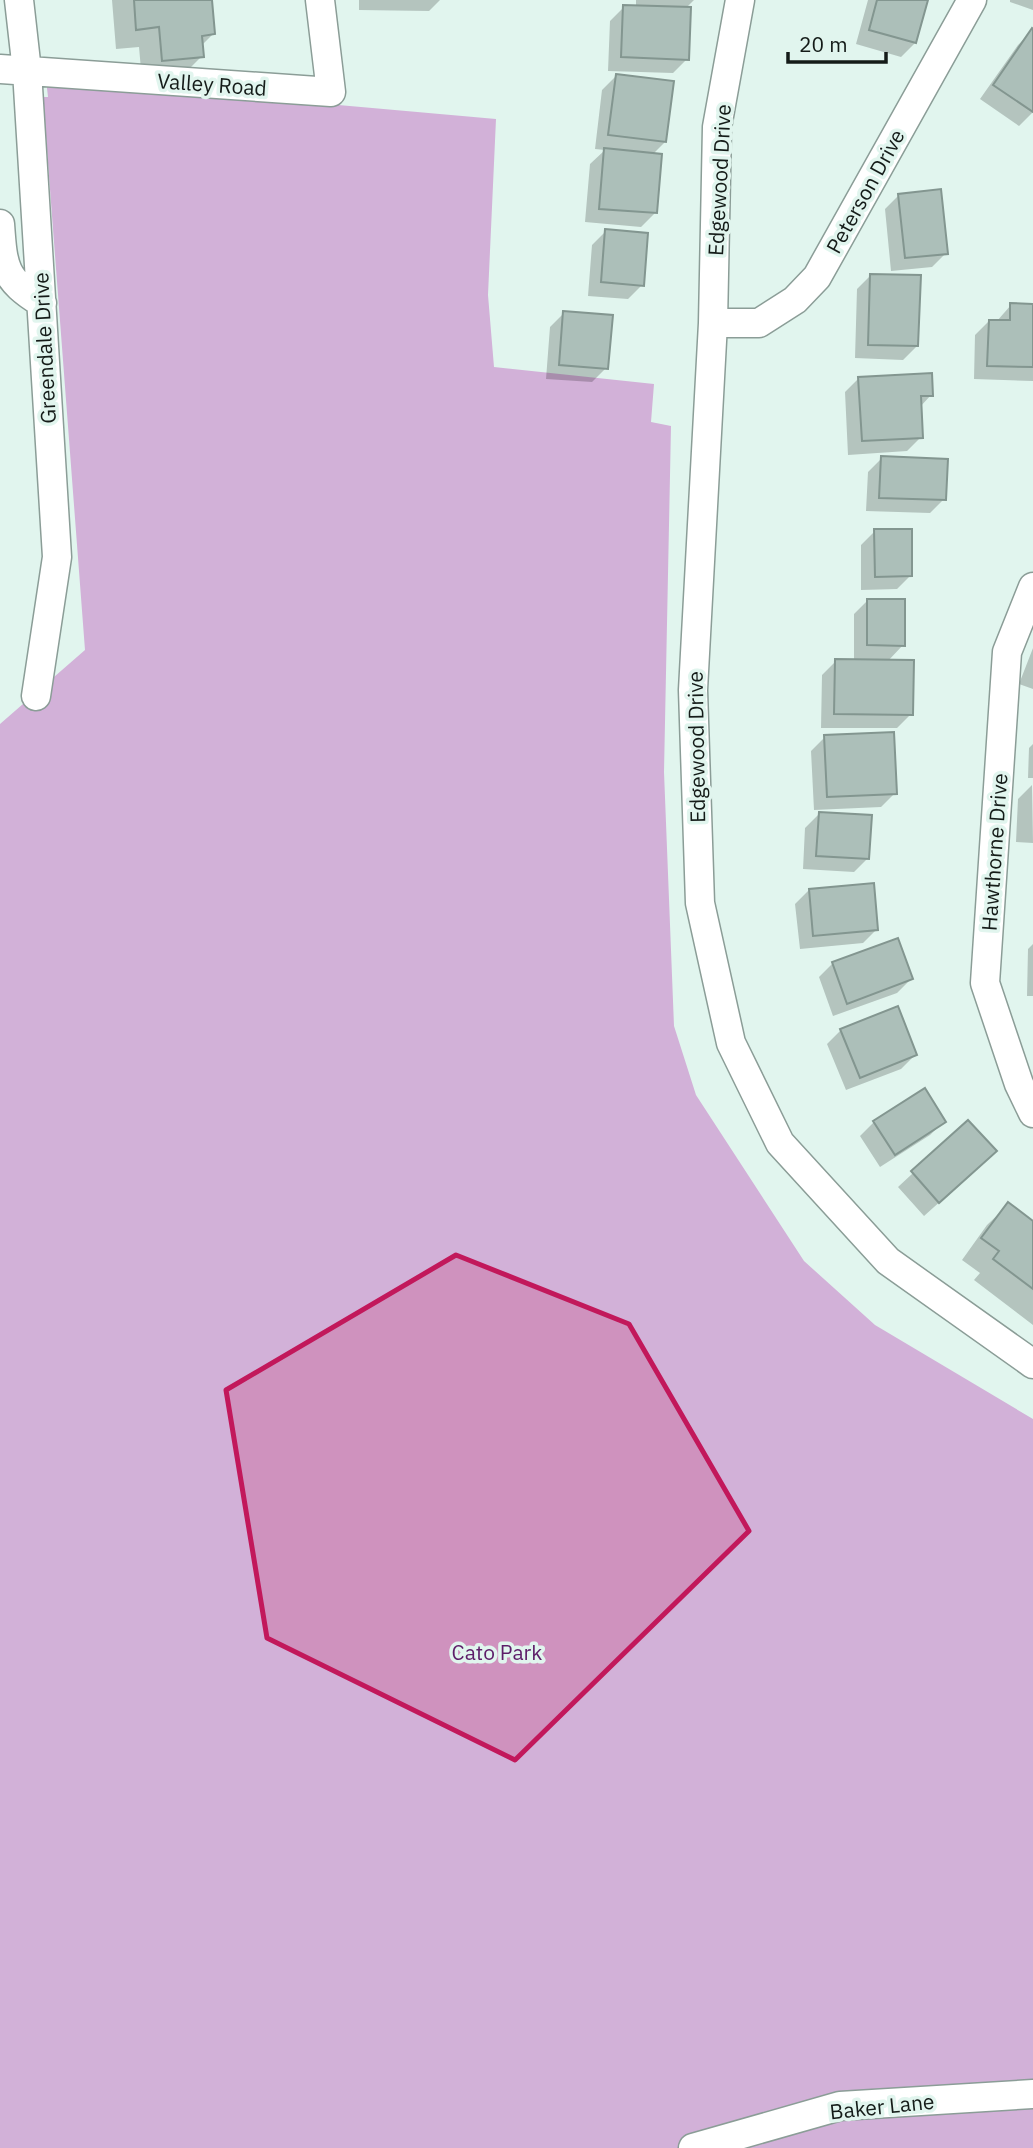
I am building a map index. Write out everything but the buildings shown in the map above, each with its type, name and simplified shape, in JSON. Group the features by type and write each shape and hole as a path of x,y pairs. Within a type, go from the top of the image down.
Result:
{"street":[{"name":"Greendale Drive","path":"19,0 14,70 41,303 57,557 36,696"},
{"name":"Valley Road","path":"14,70 331,92 320,0"},
{"name":"Edgewood Drive","path":"740,0 717,127 713,323 693,690 700,903 731,1043 780,1143 888,1261 1033,1364"},
{"name":"Peterson Drive","path":"713,323 759,323 795,300 817,277 972,0"},
{"path":"1,241 6,274 18,289 41,303"},
{"name":"Hawthorne Drive","path":"1033,587 1007,652 985,983 1019,1084 1033,1113"},
{"name":"Baker Lane","path":"693,2148 840,2106 1033,2094"}],"highlighted area":[{"path":"456,1255 629,1324 749,1531 515,1760 267,1638 226,1390"}],"green space":[{"name":"Cato Park","path":"46,79 496,119 488,295 494,367 654,384 651,422 671,426 664,772 674,1026 696,1095 804,1261 875,1325 1033,1419 1033,2148 0,2148 0,724 85,650 43,97 48,97"}]}
